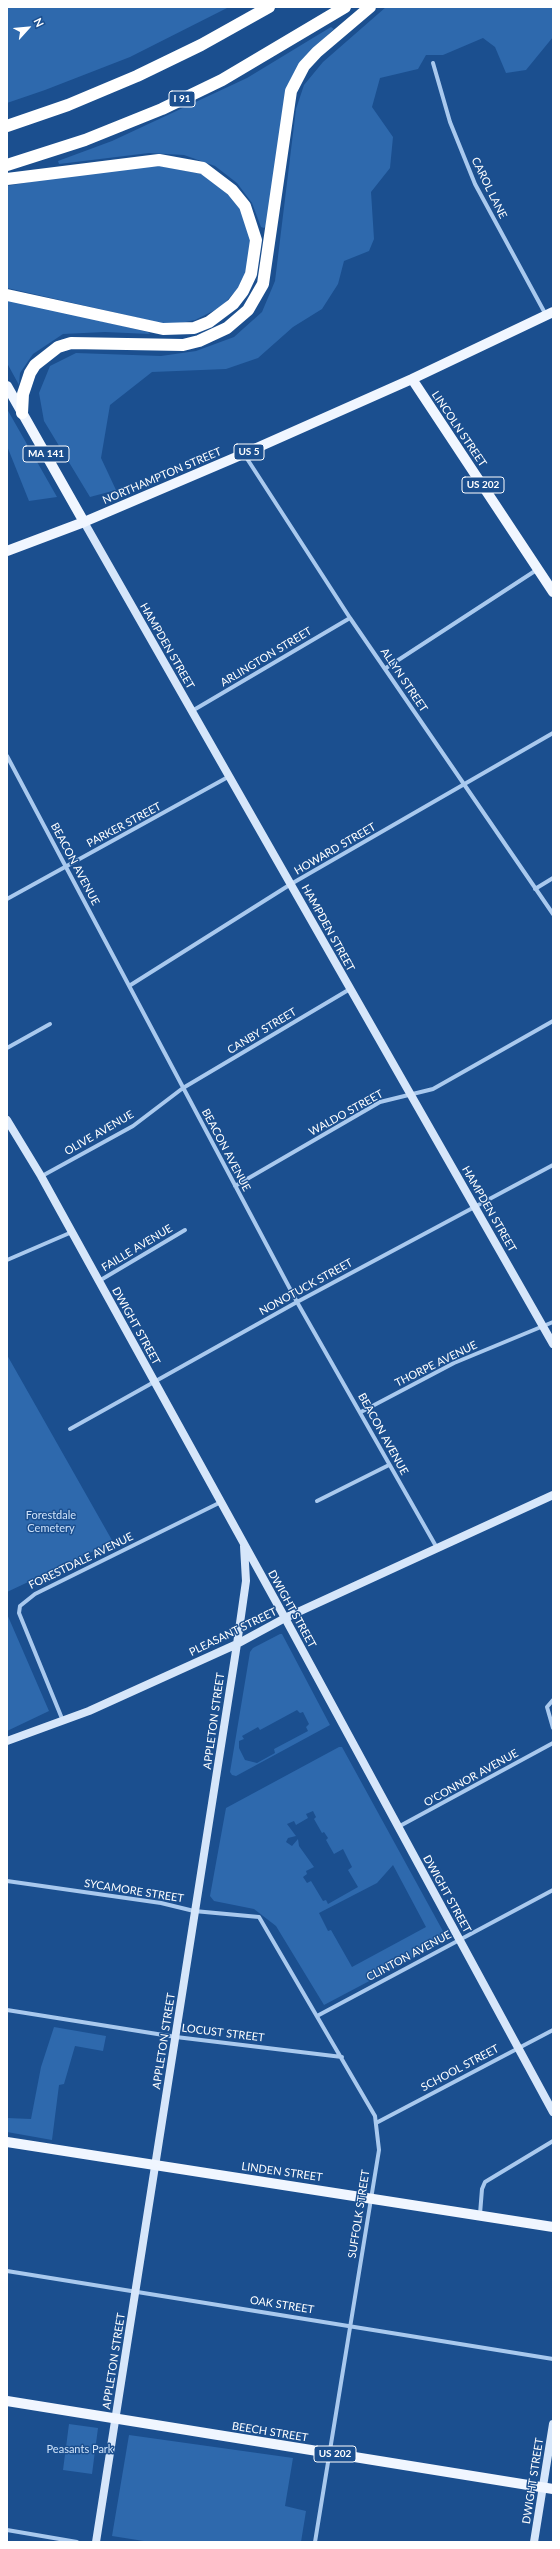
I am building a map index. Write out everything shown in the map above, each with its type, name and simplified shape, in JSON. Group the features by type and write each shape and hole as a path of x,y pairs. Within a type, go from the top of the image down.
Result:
{"highway":[{"path":"7,126 68,104 137,76 201,45 269,7"},
{"name":"I 91","path":"7,165 85,140 162,109 222,80 345,7"},
{"path":"22,413 23,394 30,373 35,365 58,346 71,343 183,345 199,341 227,328 248,310 263,284 271,238 291,91 304,66 317,52 370,7"},
{"path":"7,180 159,160 203,168 232,190 245,206 256,240 251,274 243,291 233,304 209,322 194,328 163,329 7,295"}],"main road":[{"name":"US 5","path":"412,379 551,312"},
{"name":"NORTHAMPTON STREET","path":"7,551 84,522 244,454 412,379"},
{"name":"LINCOLN STREET","path":"412,379 553,592"},
{"name":"MA 141","path":"7,386 84,522"},
{"name":"HAMPDEN STREET","path":"84,522 228,777 291,884 553,1344"},
{"name":"DWIGHT STREET","path":"7,1120 9,1130 41,1176 243,1543 286,1618 398,1828 553,2112"},
{"name":"PLEASANT STREET","path":"7,1741 63,1721 238,1644 286,1618 553,1495"},
{"name":"APPLETON STREET","path":"96,2542 117,2420 194,1910 238,1644 246,1581 243,1543"},
{"name":"LINDEN STREET","path":"7,2142 155,2166 371,2197 553,2226"},
{"name":"BEECH STREET","path":"7,2401 117,2420 548,2488"},
{"name":"DWIGHT STREET","path":"534,2542 548,2488 553,2424"}],"street":[{"name":"CAROL LANE","path":"433,63 450,122 475,184 551,312"},
{"name":"ALLYN STREET","path":"244,454 350,618 386,668 463,785 553,914"},
{"path":"386,668 538,569"},
{"name":"ARLINGTON STREET","path":"192,711 350,618"},
{"name":"HOWARD STREET","path":"129,986 291,884 553,733"},
{"name":"BEACON AVENUE","path":"7,756 67,866 297,1302 438,1549"},
{"name":"PARKER STREET","path":"7,899 228,777"},
{"path":"535,889 553,878"},
{"name":"CANBY STREET","path":"183,1088 350,989"},
{"name":"WALDO STREET","path":"235,1186 380,1102 433,1089 553,1021"},
{"path":"7,1048 50,1024"},
{"name":"OLIVE AVENUE","path":"41,1176 133,1126 183,1088"},
{"name":"NONOTUCK STREET","path":"70,1429 156,1383 297,1302 553,1165"},
{"name":"FAILLE AVENUE","path":"99,1282 185,1230"},
{"path":"7,1260 72,1232"},
{"name":"THORPE AVENUE","path":"361,1412 454,1363 553,1322"},
{"path":"317,1501 389,1465"},
{"name":"FORESTDALE AVENUE","path":"63,1721 19,1613 20,1606 35,1594 221,1502"},
{"path":"553,1700 547,1707 553,1728"},
{"name":"O'CONNOR AVENUE","path":"398,1828 553,1743"},
{"name":"SYCAMORE STREET","path":"7,1881 160,1903 194,1910 259,1918"},
{"name":"CLINTON AVENUE","path":"317,2016 553,1890"},
{"name":"SUFFOLK STREET","path":"259,1918 342,2057 375,2116 379,2150 315,2542"},
{"name":"LOCUST STREET","path":"7,2010 176,2037 342,2057"},
{"name":"SCHOOL STREET","path":"376,2123 553,2030"},
{"path":"480,2215 482,2189 485,2182 553,2141"},
{"name":"OAK STREET","path":"7,2271 350,2324 553,2359"},
{"path":"7,2530 77,2542"}],"green space":[{"path":"7,7 229,7 130,57 7,103"},
{"path":"386,7 553,7 553,37 526,70 506,73 495,47 483,38 443,55 426,55 418,69 380,78 372,107 393,137 390,168 371,192 374,239 369,251 344,261 338,284 322,309 293,327 258,358 226,369 152,372 110,405 101,458 116,490 90,497 44,421 39,393 50,366 76,353 161,356 196,351 234,337 262,312 275,281 296,109 304,85 323,62"},
{"path":"331,27 334,29 302,60 287,90 267,225 264,228 261,227 252,203 237,183 215,166 184,155 149,153 59,164 58,161 112,141 247,78"},
{"path":"159,166 202,174 216,183 241,207 251,237 251,253 242,284 221,307 195,320 170,325 7,288 7,186 81,173"},
{"path":"7,299 148,332 150,334 105,332 63,334 33,354 20,373 19,385 7,363"},
{"path":"7,409 57,497 29,501 7,446"},
{"name":"Forestdale Cemetery","path":"7,1355 113,1542 7,1592"},
{"path":"7,1614 49,1711 7,1731"},
{"path":"282,1634 330,1725 236,1776 232,1775 230,1772 250,1652 253,1648","holes":["297,1710 300,1713 303,1712 309,1724 306,1727 308,1731 274,1749 275,1753 257,1763 245,1760 239,1748 239,1741 244,1739 242,1736 258,1727 260,1730"]},
{"path":"339,1747 342,1747 444,1933 445,1941 324,2005 276,1926 254,1909 214,1901 210,1896 226,1808","holes":["313,1811 316,1817 314,1819 322,1833 324,1832 328,1838 326,1840 334,1854 343,1849 352,1867 348,1870 358,1887 328,1904 326,1900 323,1901 311,1881 307,1883 303,1877 307,1874 306,1871 314,1867 299,1846 298,1839 292,1846 286,1842 288,1838 296,1836 287,1824 294,1821 296,1825 308,1818 306,1814","393,1865 426,1927 352,1967 331,1930 328,1931 319,1913 377,1883"]},
{"path":"54,2027 106,2036 103,2051 75,2046 64,2084 59,2085 52,2140 7,2132 7,2118 31,2119 41,2067"},
{"name":"Peasants Park","path":"69,2424 98,2428 92,2474 63,2470"},
{"path":"129,2435 293,2458 285,2506 306,2511 301,2542 150,2542 112,2536"}]}
